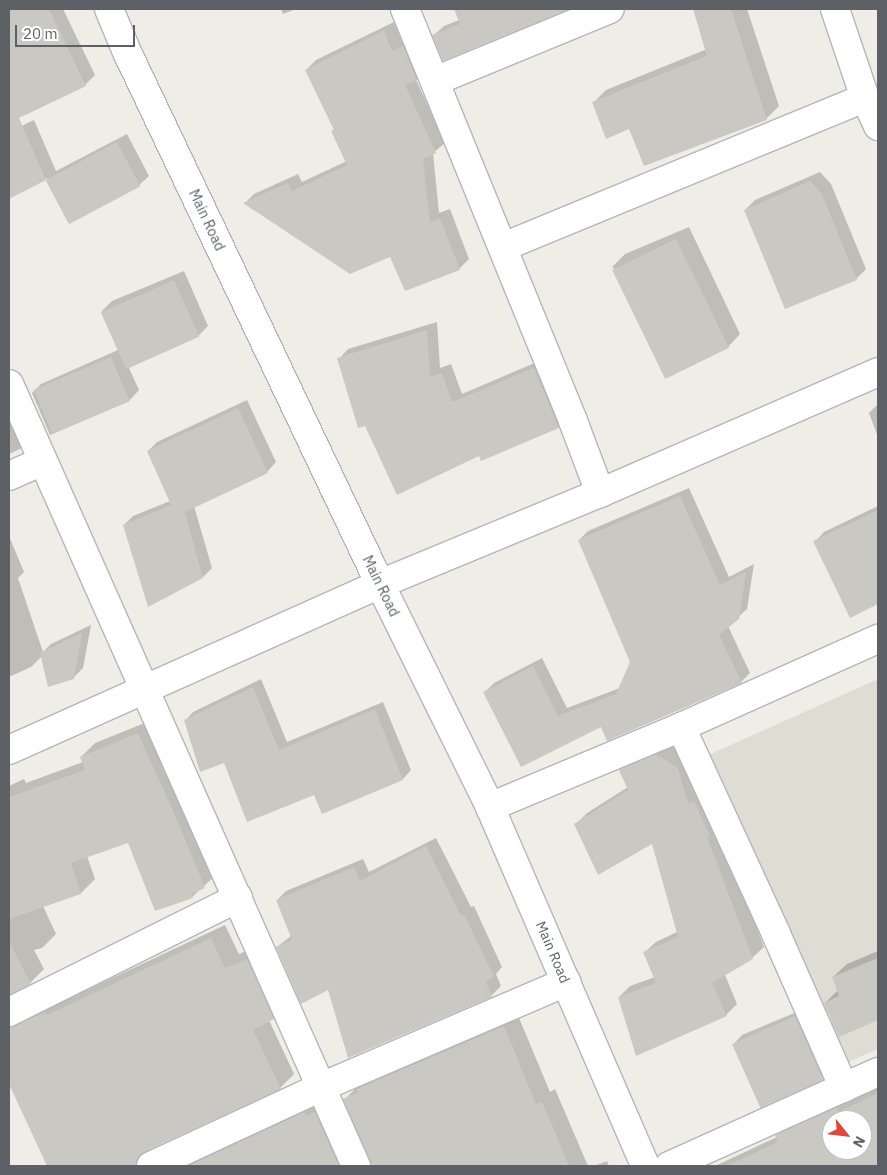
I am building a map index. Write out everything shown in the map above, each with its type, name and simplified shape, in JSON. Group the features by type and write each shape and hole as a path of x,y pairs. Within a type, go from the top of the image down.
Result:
{"street":[{"name":"Main Road","path":"109,9 135,70 380,584 490,807 645,1166"},
{"path":"405,9 503,247 600,493"},
{"path":"435,81 610,9"},
{"path":"835,9 865,98 878,126"},
{"path":"503,247 865,98"},
{"path":"9,750 380,584 600,493 878,372"},
{"path":"9,384 143,690 238,898 356,1166"},
{"path":"9,476 43,461"},
{"path":"490,807 680,727 878,639"},
{"path":"680,727 776,934 844,1088"},
{"path":"9,1012 238,898"},
{"path":"151,1166 321,1086 566,982"},
{"path":"669,1166 878,1072"}],"shaded area":[{"path":"878,679 878,1049 842,1065 706,756"}],"building":[{"path":"9,9 49,9 86,86 19,118 46,180 9,199"},
{"path":"454,9 570,9 443,61 432,35 460,24"},
{"path":"693,9 731,9 767,120 644,166 629,129 606,139 592,102 707,56"},
{"path":"384,30 392,51 403,46 417,80 405,85 436,153 423,159 430,222 440,218 460,270 405,291 390,257 350,274 243,203 288,183 292,191 347,165 331,131 334,130 305,70"},
{"path":"117,142 140,186 69,224 45,180"},
{"path":"810,181 822,194 857,280 785,309 744,210"},
{"path":"676,239 729,348 665,379 612,270"},
{"path":"174,280 199,337 126,369 101,313"},
{"path":"427,330 430,377 442,373 452,402 534,368 559,428 481,461 479,456 397,495 365,426 358,428 337,358"},
{"path":"111,357 130,401 52,434 34,390"},
{"path":"238,408 268,473 185,512 203,578 148,607 123,525 171,505 147,451"},
{"path":"680,496 720,585 746,572 739,619 719,635 742,683 607,741 601,727 521,767 483,692 533,666 558,716 616,694 630,662 578,540"},
{"path":"878,510 878,604 850,618 813,541"},
{"path":"82,633 74,679 48,687 40,653"},
{"path":"253,687 279,750 375,709 403,780 322,814 314,795 247,822 224,763 200,772 184,720"},
{"path":"138,733 205,888 191,894 193,898 155,911 128,843 71,863 81,894 9,919 9,797 85,770 80,757"},
{"path":"656,754 678,768 688,804 694,801 710,836 707,837 753,959 712,983 727,1016 636,1056 618,997 656,983 643,952 678,937 652,844 598,875 574,824 628,790 619,770"},
{"path":"426,846 461,916 464,914 494,977 486,981 492,997 348,1058 328,990 301,1004 276,947 292,940 276,900 354,867 360,881"},
{"path":"211,938 225,968 247,959 274,1019 253,1030 281,1089 144,1152 138,1157 136,1166 47,1166 9,1084 9,1028 45,1012 47,1015"},
{"path":"9,941 31,984 9,995"},
{"path":"878,958 878,1020 839,1037 824,1003 839,996 832,977"},
{"path":"795,1016 823,1080 760,1108 732,1044"},
{"path":"504,1026 536,1104 542,1102 569,1166 371,1166 343,1099 358,1092 357,1089"},
{"path":"878,1093 878,1166 726,1166 778,1142 775,1135 822,1114 822,1160 872,1160 872,1110 842,1110"},
{"path":"304,1112 306,1116 315,1112 339,1166 188,1166"}]}
